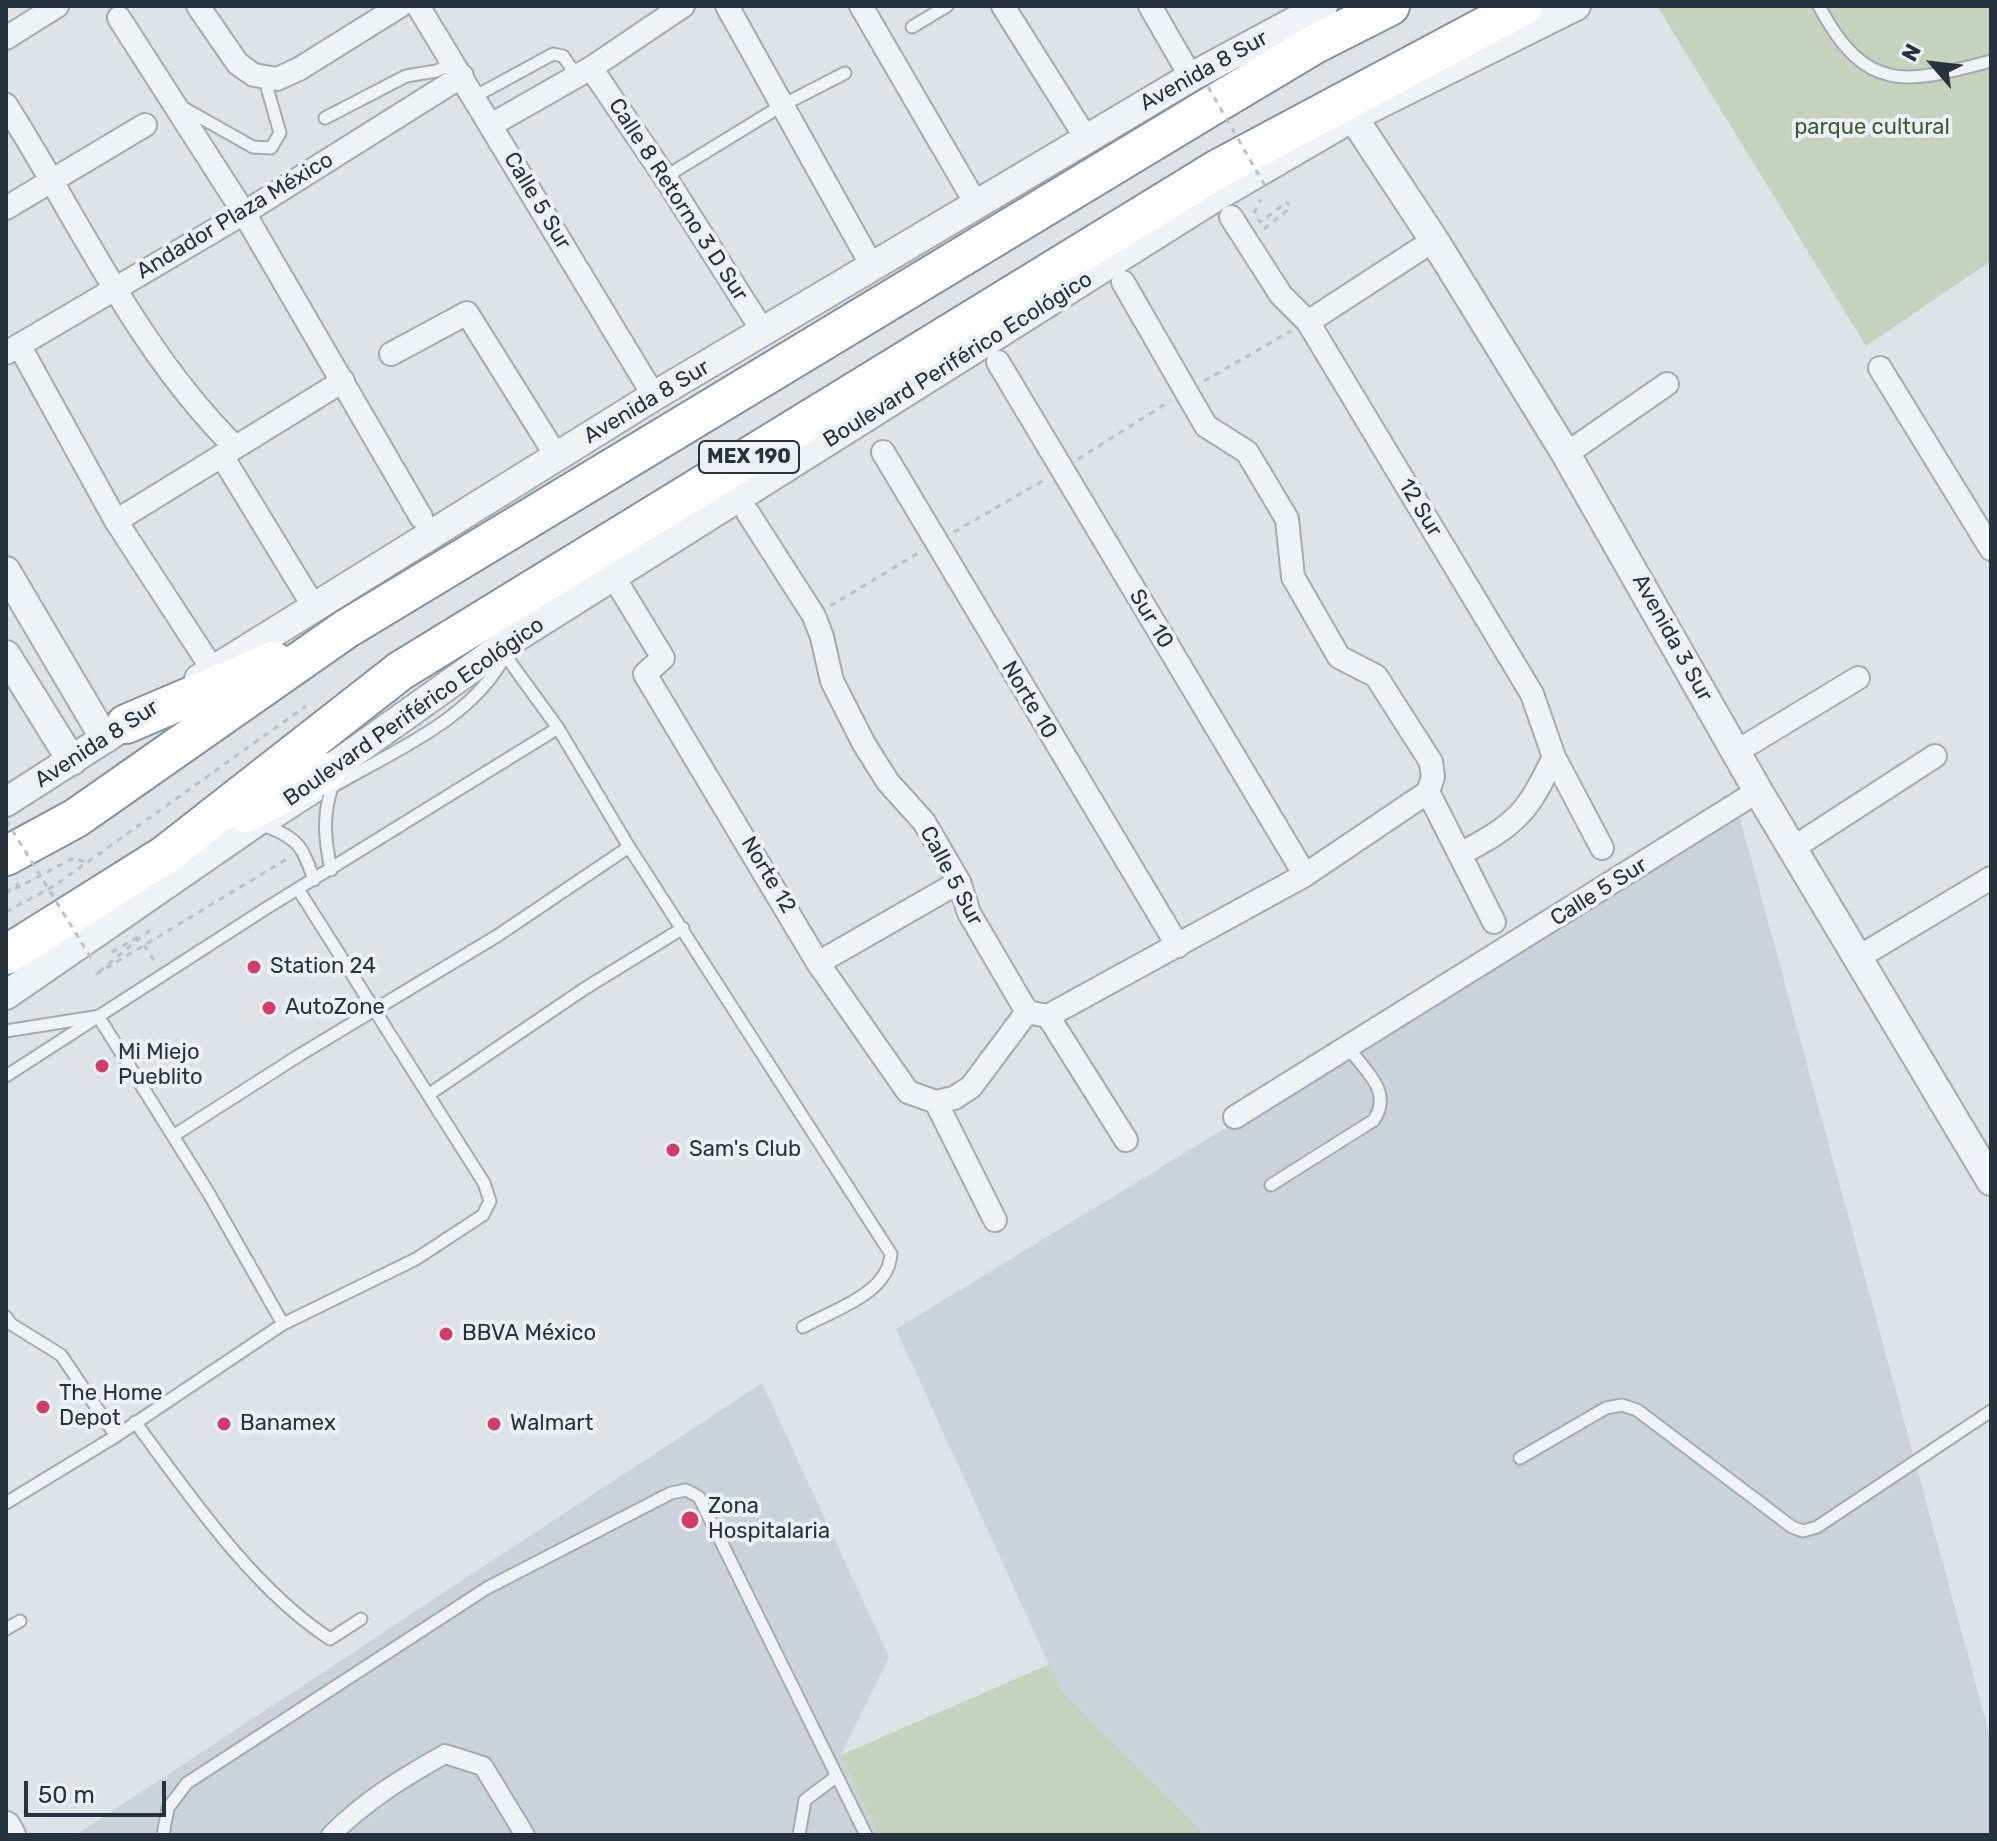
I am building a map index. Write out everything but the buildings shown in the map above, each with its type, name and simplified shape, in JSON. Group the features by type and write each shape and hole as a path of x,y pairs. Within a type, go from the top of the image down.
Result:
{"highway":[{"name":"MEX 190","path":"6,856 76,818 346,629 1306,19 1390,6"},
{"name":"Boulevard Periférico Ecológico","path":"6,955 165,855 400,671 1218,169 1348,110 1523,6"},
{"path":"116,732 346,629"},
{"path":"165,855 329,780"}],"street":[{"path":"6,38 57,6"},
{"path":"198,6 238,64 271,78 299,69 400,6"},
{"name":"Calle 5 Sur","path":"418,6 654,396"},
{"path":"491,125 584,72 683,6"},
{"path":"727,6 872,266"},
{"path":"861,6 971,195"},
{"path":"1003,6 1086,138"},
{"path":"1150,6 1194,71"},
{"name":"Boulevard Periférico Ecológico","path":"6,995 329,780 506,649 613,576 1214,198 1348,110 1576,6"},
{"path":"119,18 244,213 421,517"},
{"name":"Avenida 8 Sur","path":"6,802 654,396 764,333 1194,71 1306,19"},
{"name":"Andador Plaza México","path":"13,349 244,213 458,69"},
{"name":"Calle 8 Retorno 3 D Sur","path":"584,72 665,177 764,333"},
{"path":"6,105 53,179 115,289 228,452 314,607"},
{"name":"Avenida 3 Sur","path":"1348,110 1434,240 1566,454 1758,791 1991,1181"},
{"path":"6,208 145,125"},
{"name":"12 Sur","path":"1231,217 1281,295 1308,322 1532,694 1554,757 1602,848"},
{"path":"1308,322 1434,240"},
{"path":"995,1220 936,1102 954,1098 971,1087 1037,1014 1178,946 1305,875 1428,792 1433,777 1431,762 1376,676 1339,657 1293,577 1287,519 1236,442 1206,426 1123,282"},
{"path":"391,354 467,313 557,457"},
{"path":"13,349 116,521 213,670"},
{"name":"Sur 10","path":"998,362 1305,875"},
{"path":"1880,368 1991,549"},
{"path":"116,521 343,381"},
{"path":"1566,454 1667,384"},
{"name":"Norte 10","path":"883,452 1178,946"},
{"name":"Calle 5 Sur","path":"748,513 814,616 832,681 864,744 888,782 924,822 959,882 969,913 1126,1140"},
{"path":"6,571 116,732"},
{"name":"Norte 12","path":"613,576 663,658 645,674 818,963 908,1092 936,1102"},
{"path":"6,655 72,761"},
{"path":"1736,752 1858,678"},
{"path":"1793,848 1935,756"},
{"path":"1462,853 1504,831 1522,815 1554,757"},
{"name":"Calle 5 Sur","path":"1235,1117 1758,791"},
{"path":"1428,792 1462,853 1494,922"},
{"path":"1859,957 1991,878"},
{"path":"818,963 959,882"},
{"path":"331,1835 358,1808 445,1754 483,1766 525,1835"},
{"path":"6,1826 11,1835"}],"lane":[{"path":"912,27 947,6"},
{"path":"1823,9 1859,63 1884,74 1927,78 1991,61"},
{"path":"474,97 553,54 563,56 584,72"},
{"path":"325,118 406,76 458,69"},
{"path":"665,177 781,106 845,73"},
{"path":"173,102 253,147 271,148 280,133 271,78"},
{"path":"506,649 558,728 629,847 891,1254 890,1271 879,1284 803,1327"},
{"path":"6,1076 298,889 558,728"},
{"path":"329,780 324,810 331,870"},
{"path":"154,896 268,827 329,780"},
{"path":"268,827 291,836 303,849 314,880"},
{"path":"173,1136 298,1056 377,1011 629,847"},
{"path":"6,1503 116,1436 283,1324 416,1259 483,1215 490,1201 484,1183 298,889"},
{"path":"428,1095 584,989 683,928"},
{"path":"6,1031 98,1016"},
{"path":"98,1016 173,1136 283,1324"},
{"path":"1271,1185 1374,1120 1383,1106 1382,1094 1347,1046"},
{"path":"6,1317 11,1324 61,1355 116,1436"},
{"path":"1520,1458 1606,1408 1622,1405 1637,1410 1792,1527 1803,1531 1817,1527 1991,1411"},
{"path":"135,1422 190,1496 283,1604 330,1639 361,1619"},
{"path":"163,1835 168,1808 174,1796 200,1774 487,1588 671,1493 686,1490 699,1497 866,1835"},
{"path":"6,1629 20,1621"},
{"path":"799,1835 805,1800 837,1776"}],"path":[{"path":"1194,71 1267,189 1253,213 1260,222 1287,202 1290,208 1248,242"},
{"path":"6,820 94,963 150,930 95,975 303,849"},
{"path":"6,893 75,857 85,863"}],"shaded area":[{"path":"1739,815 1991,1740 1991,1835 1206,1835 1061,1691 896,1329"},
{"name":"Zona Hospitalaria","path":"762,1383 889,1657 841,1755 878,1835 76,1835"}],"green space":[{"name":"parque cultural","path":"1657,6 1991,6 1991,261 1866,346"},
{"path":"1050,1664 1061,1691 1206,1835 878,1835 841,1755"}],"place":[{"name":"Station 24","path":"254,967"},
{"name":"AutoZone","path":"269,1008"},
{"name":"Mi Miejo Pueblito","path":"102,1066"},
{"name":"Sam's Club","path":"673,1150"},
{"name":"BBVA México","path":"446,1334"},
{"name":"The Home Depot","path":"43,1407"},
{"name":"Banamex","path":"224,1424"},
{"name":"Walmart","path":"494,1424"},
{"name":"Zona Hospitalaria","path":"690,1520"}]}
